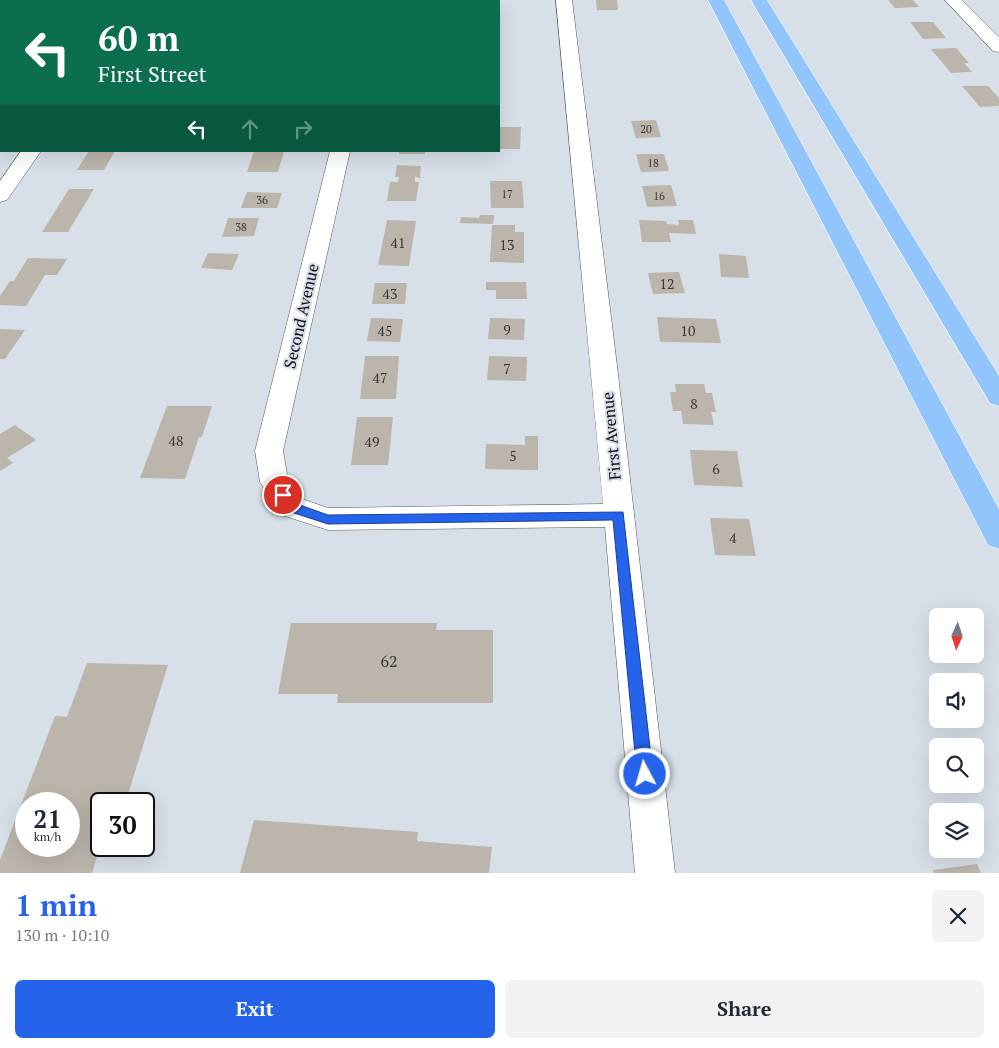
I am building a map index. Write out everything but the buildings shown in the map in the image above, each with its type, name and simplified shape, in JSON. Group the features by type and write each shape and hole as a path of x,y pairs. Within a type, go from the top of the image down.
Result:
{"highway":[{"path":"716,0 999,537"},
{"path":"759,0 999,396"}],"street":[{"name":"First Avenue","path":"564,0 605,374 655,873"},
{"path":"952,0 999,47"},
{"path":"0,196 30,152"},
{"name":"Second Avenue","path":"340,152 269,451 274,482 292,507 328,520 618,516"}],"route":[{"path":"283,495 292,507 328,520 574,515 618,516 645,774"}]}
